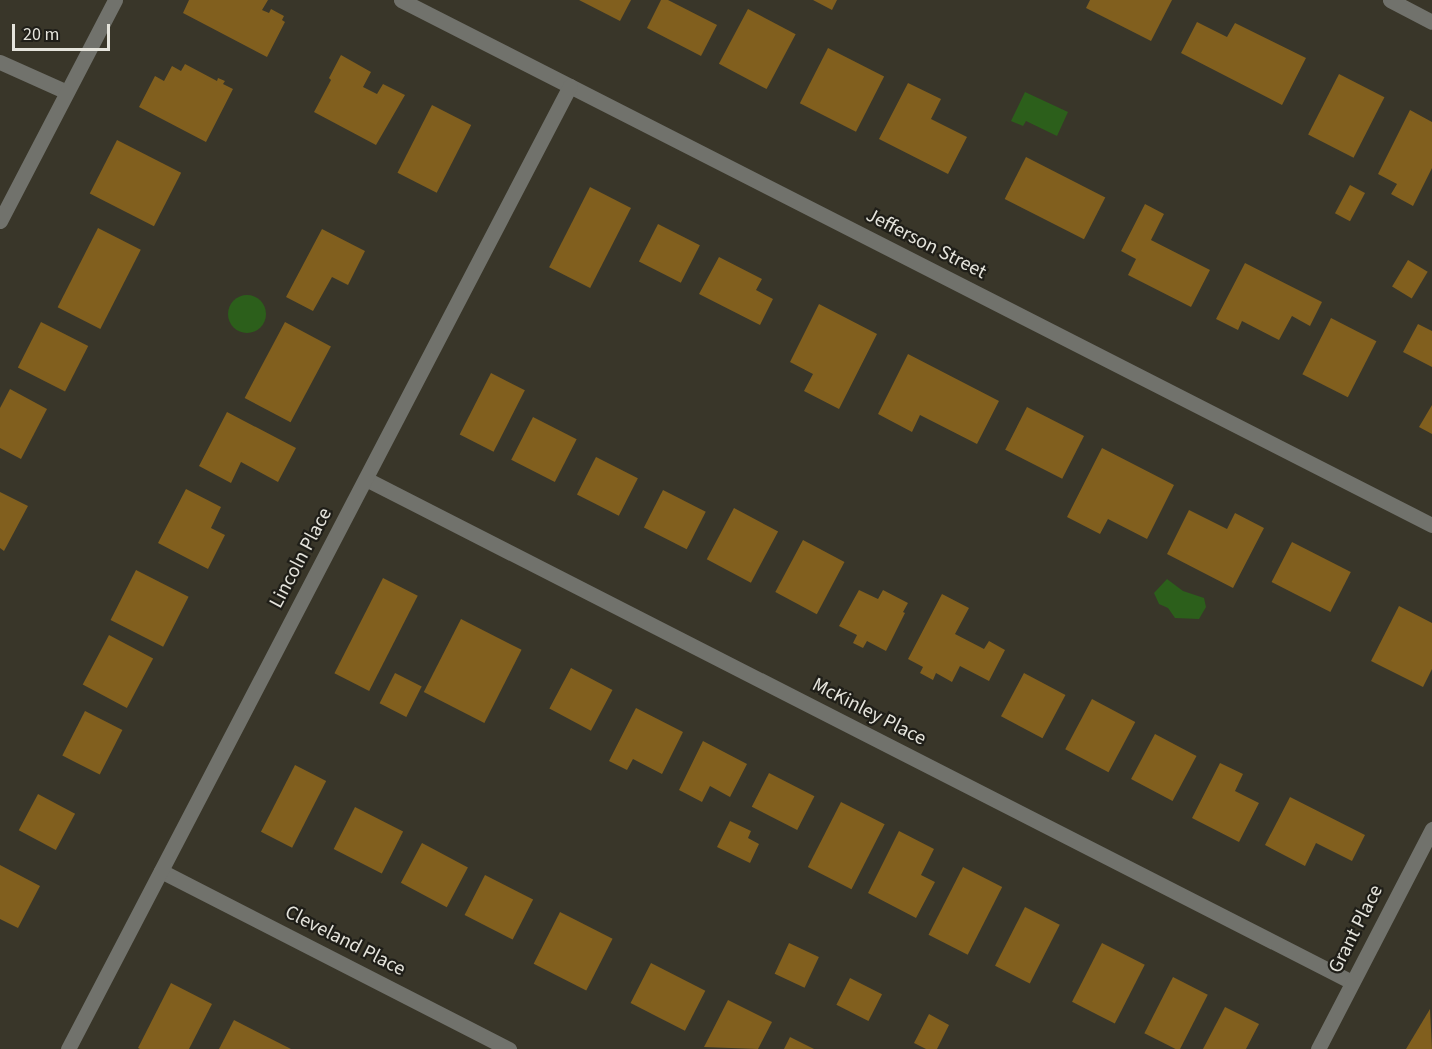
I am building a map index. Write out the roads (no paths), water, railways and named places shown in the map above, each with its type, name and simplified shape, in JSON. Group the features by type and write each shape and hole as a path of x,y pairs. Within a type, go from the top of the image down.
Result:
{"street":[{"path":"0,221 115,0"},
{"name":"Jefferson Street","path":"401,0 1432,525"},
{"path":"1390,0 1432,22"},
{"path":"0,62 67,92"},
{"name":"Lincoln Place","path":"68,1049 570,86"},
{"name":"McKinley Place","path":"366,479 1352,982"},
{"name":"Grant Place","path":"1318,1049 1432,829"},
{"name":"Cleveland Place","path":"161,871 509,1049"}]}
